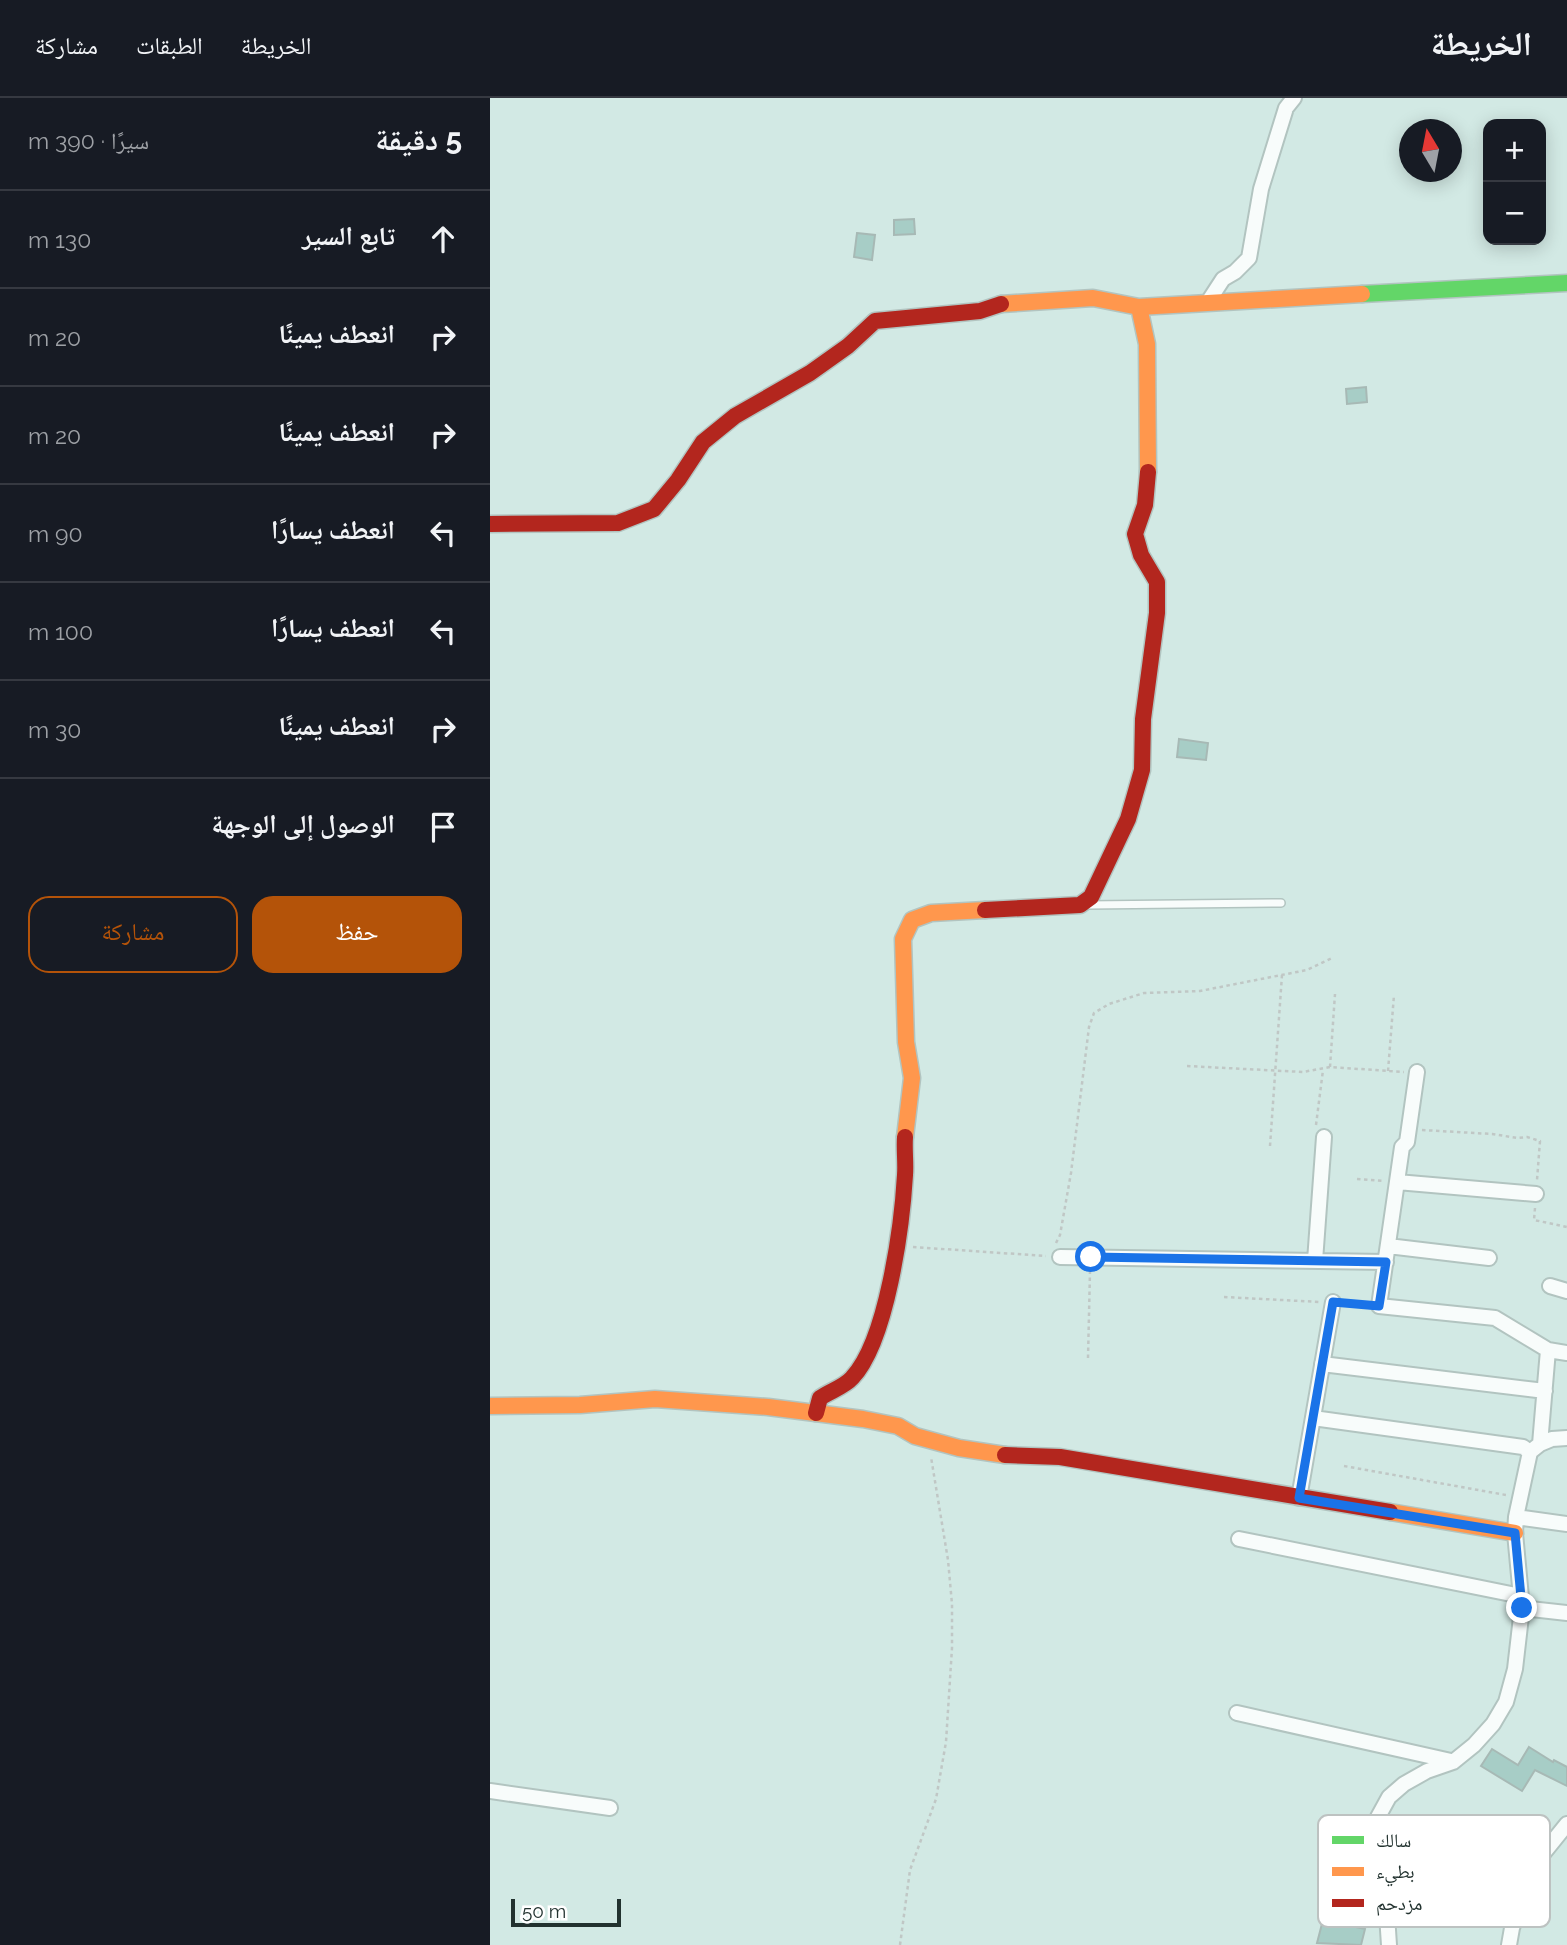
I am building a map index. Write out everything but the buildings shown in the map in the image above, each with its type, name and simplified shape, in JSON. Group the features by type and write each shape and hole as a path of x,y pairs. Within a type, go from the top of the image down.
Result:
{"street":[{"path":"1208,302 1223,279 1236,272 1249,258 1261,189 1286,108 1294,98"},
{"path":"490,524 618,523 654,509 704,442 735,416 810,373 848,346 875,321 980,311 1008,302 1093,298 1139,307 1567,283"},
{"path":"816,1413 820,1398 850,1381 861,1367 878,1330 898,1246 912,1078 906,1042 903,939 912,920 931,913 1080,905 1091,897 1128,819 1142,770 1143,719 1157,613 1157,582 1141,555 1135,534 1145,505 1149,458 1147,344 1139,307"},
{"path":"1417,1072 1407,1142 1402,1147 1379,1306 1495,1318 1548,1350 1567,1353"},
{"path":"1315,1261 1324,1137"},
{"path":"1397,1182 1536,1194"},
{"path":"1388,1246 1489,1258"},
{"path":"1060,1257 1386,1262"},
{"path":"1550,1286 1567,1291"},
{"path":"1299,1498 1333,1302"},
{"path":"1379,1815 1389,1797 1404,1784 1427,1771 1453,1762 1474,1745 1493,1724 1506,1702 1515,1669 1521,1602 1516,1525 1520,1497 1535,1448 1545,1391 1548,1350"},
{"path":"1322,1364 1545,1391"},
{"path":"490,1406 545,1406 655,1399 768,1407 898,1426 915,1436 959,1448 1014,1456 1060,1457 1299,1498 1516,1525 1567,1524"},
{"path":"1313,1418 1535,1448 1552,1439 1567,1438"},
{"path":"1239,1539 1567,1613"},
{"path":"1237,1713 1453,1762"},
{"path":"490,1791 610,1808"},
{"path":"1550,1845 1567,1824"},
{"path":"1388,1927 1389,1945"},
{"path":"1509,1945 1512,1927"}],"lane":[{"path":"1080,905 1281,903"}],"path":[{"path":"1044,1256 1053,1248 1060,1235 1072,1173 1089,1027 1094,1013 1109,1004 1144,993 1167,990 1200,991 1307,970 1332,958"},
{"path":"1270,1146 1282,975"},
{"path":"1330,1067 1335,995"},
{"path":"1388,1071 1394,995"},
{"path":"1187,1066 1303,1072 1330,1067 1417,1072"},
{"path":"1323,1069 1316,1124 1324,1137"},
{"path":"1409,1130 1492,1134 1540,1141"},
{"path":"1357,1180 1397,1182"},
{"path":"898,1246 1060,1257"},
{"path":"1088,1358 1091,1257"},
{"path":"1224,1297 1379,1306"},
{"path":"900,1945 910,1870 936,1799 944,1761 952,1648 950,1582 928,1440"},
{"path":"1344,1466 1520,1497"}],"traffic: fast":[{"path":"1362,294 1567,283"}],"traffic: slow":[{"path":"1001,304 1093,298 1139,307 1362,294"},
{"path":"1139,307 1147,344 1148,472"},
{"path":"905,1137 912,1078 906,1042 903,939 912,920 931,913 985,910"},
{"path":"490,1406 580,1405 655,1399 768,1407 898,1426 915,1436 959,1448 1005,1455"},
{"path":"1390,1512 1515,1533"}],"traffic: jam":[{"path":"490,524 618,523 654,509 678,480 703,442 735,416 810,373 848,346 875,321 980,311 1001,304"},
{"path":"985,910 1080,905 1091,897 1128,819 1142,770 1143,719 1157,613 1157,582 1141,555 1135,534 1145,505 1148,472"},
{"path":"816,1413 820,1398 852,1378 875,1338 896,1252 905,1170 905,1137"},
{"path":"1005,1455 1060,1457 1390,1512"}],"route":[{"path":"1091,1257 1386,1262 1379,1306 1333,1302 1299,1498 1515,1533 1522,1608"}]}
